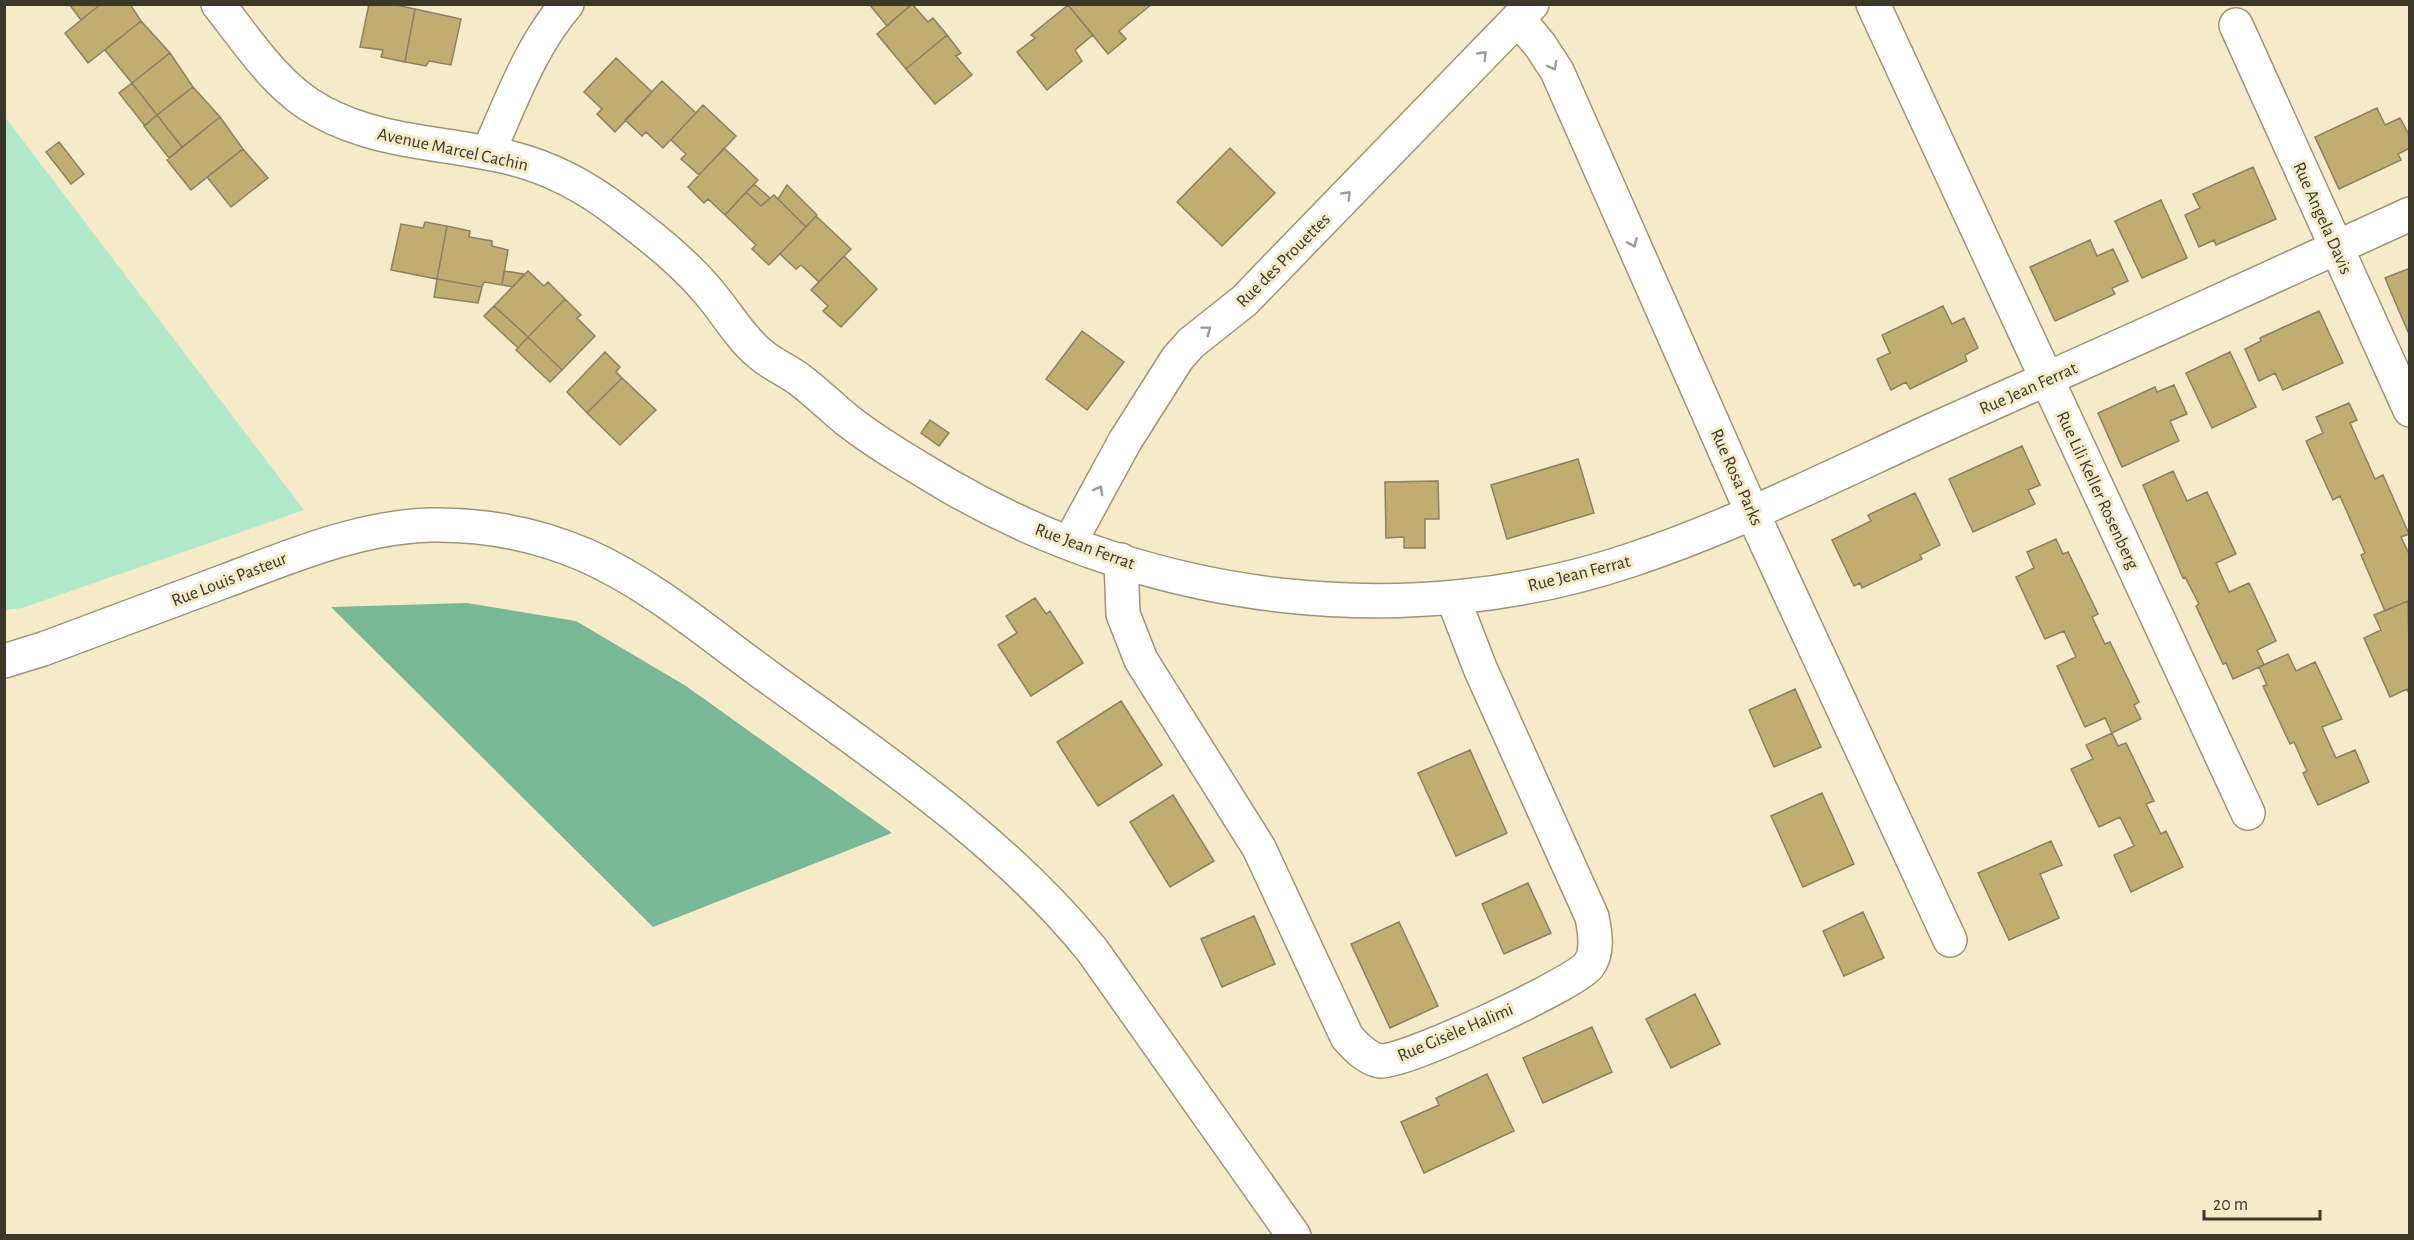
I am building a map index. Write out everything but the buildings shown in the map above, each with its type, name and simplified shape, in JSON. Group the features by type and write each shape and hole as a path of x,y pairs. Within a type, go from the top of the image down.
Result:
{"street":[{"name":"Avenue Marcel Cachin","path":"218,4 283,83 317,110 343,122 390,137 488,153 541,167 597,196 676,258 712,295 745,339"},
{"path":"488,153 530,60 546,31 567,4"},
{"name":"Rue Lili Keller Rosenberg","path":"1873,4 2248,813"},
{"name":"Rue Rosa Parks","path":"1525,12 1540,45 1557,71 1752,512 1950,940"},
{"name":"Rue des Prouettes","path":"1070,542 1125,441 1177,358 1244,301 1525,12"},
{"name":"Rue Angela Davis","path":"2236,26 2409,410"},
{"name":"Rue Jean Ferrat","path":"745,339 760,354 795,376 846,419 891,451 982,504 1070,542 1194,582 1304,598 1390,601 1454,598 1545,584 1605,569 1660,550 1752,512 2409,214"},
{"name":"Rue Louis Pasteur","path":"4,661 43,649 312,549 398,528 460,525 538,538 558,544 614,569 671,606 841,729 994,849 1072,925 1092,950 1294,1236"},
{"name":"Rue Gisèle Halimi","path":"1121,560 1123,614 1141,660 1248,828 1347,1037 1369,1057 1381,1061 1411,1054 1564,984 1590,964 1595,949 1592,917 1484,677 1454,598"}],"green space":[{"path":"4,117 304,510 22,608 5,610"},
{"path":"467,603 576,621 686,686 892,833 653,927 331,607"}]}
